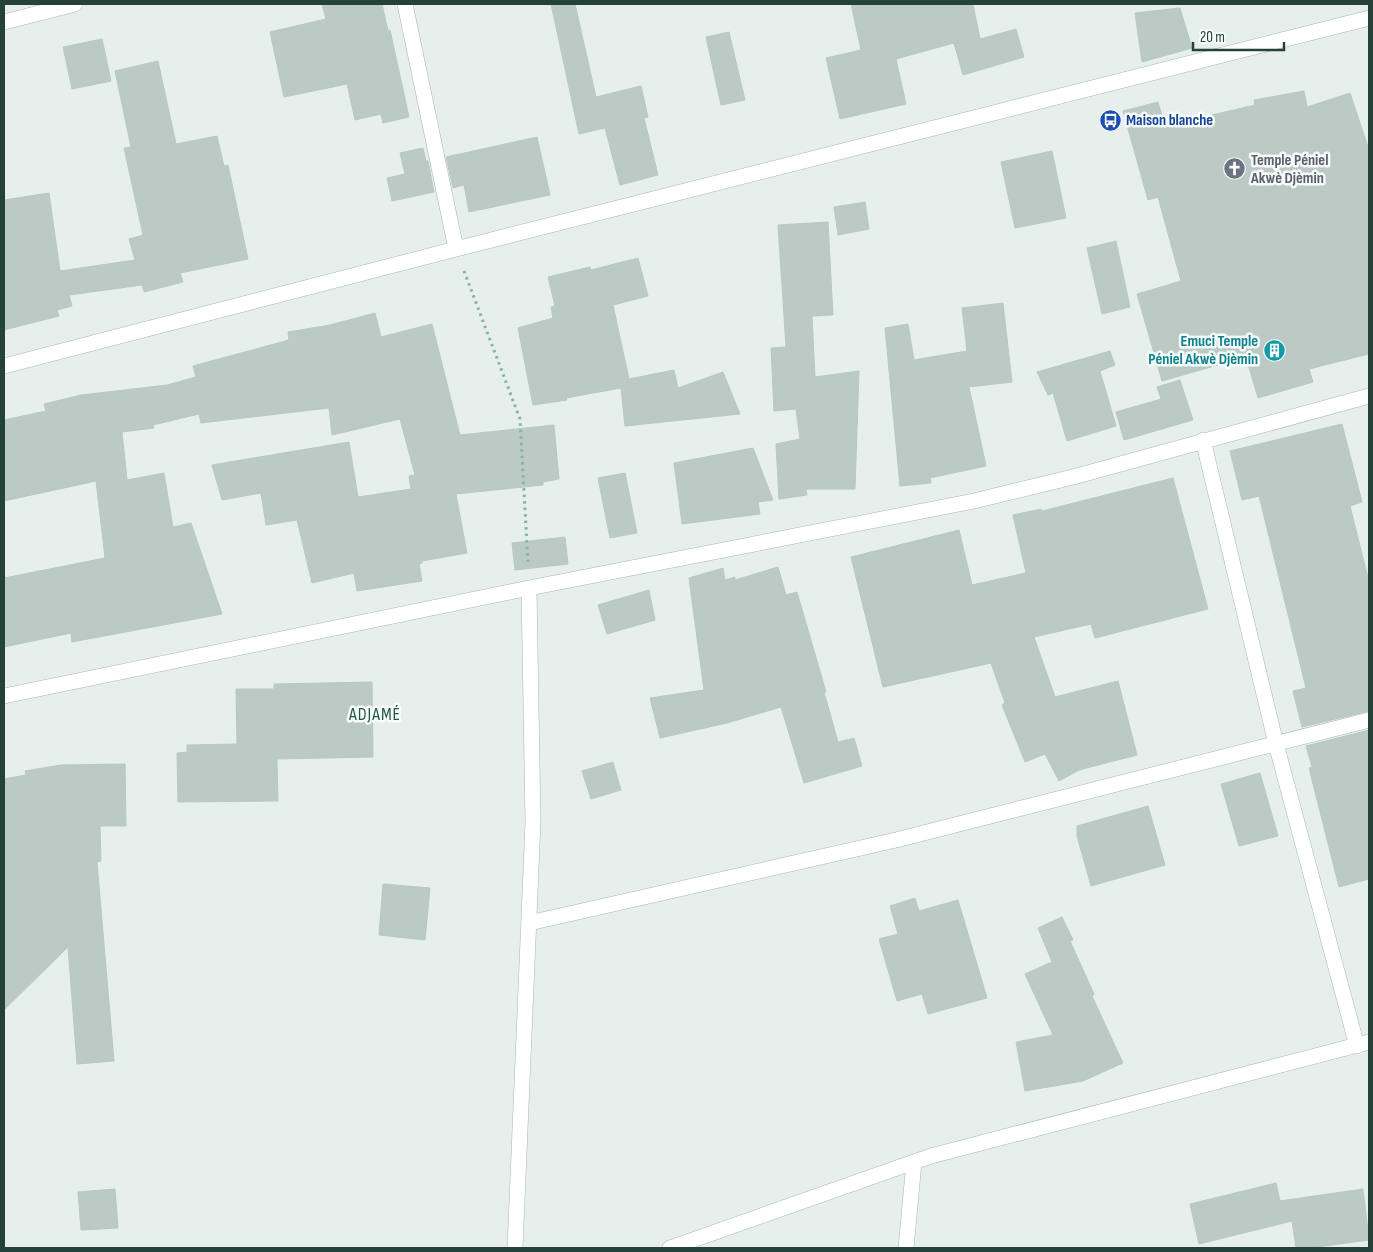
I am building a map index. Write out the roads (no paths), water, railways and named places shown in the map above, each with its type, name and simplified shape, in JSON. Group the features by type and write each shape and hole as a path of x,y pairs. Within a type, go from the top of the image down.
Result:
{"street":[{"path":"4,22 75,4"},
{"path":"405,4 456,249"},
{"path":"4,366 456,249 1369,18"},
{"path":"4,696 529,588 974,501 1369,396"},
{"path":"670,1248 931,1156 1363,1044 1276,744 1203,440"},
{"path":"515,1248 533,822 529,588"},
{"path":"529,923 896,840 1369,720"},
{"path":"906,1248 914,1162"}],"place":[{"name":"Maison blanche","path":"1110,120"},
{"name":"Temple Péniel Akwè Djèmin","path":"1235,169"},
{"name":"Emuci Temple Péniel Akwè Djèmin","path":"1274,350"}],"district":[{"name":"ADJAMÉ","path":"375,714"}]}
